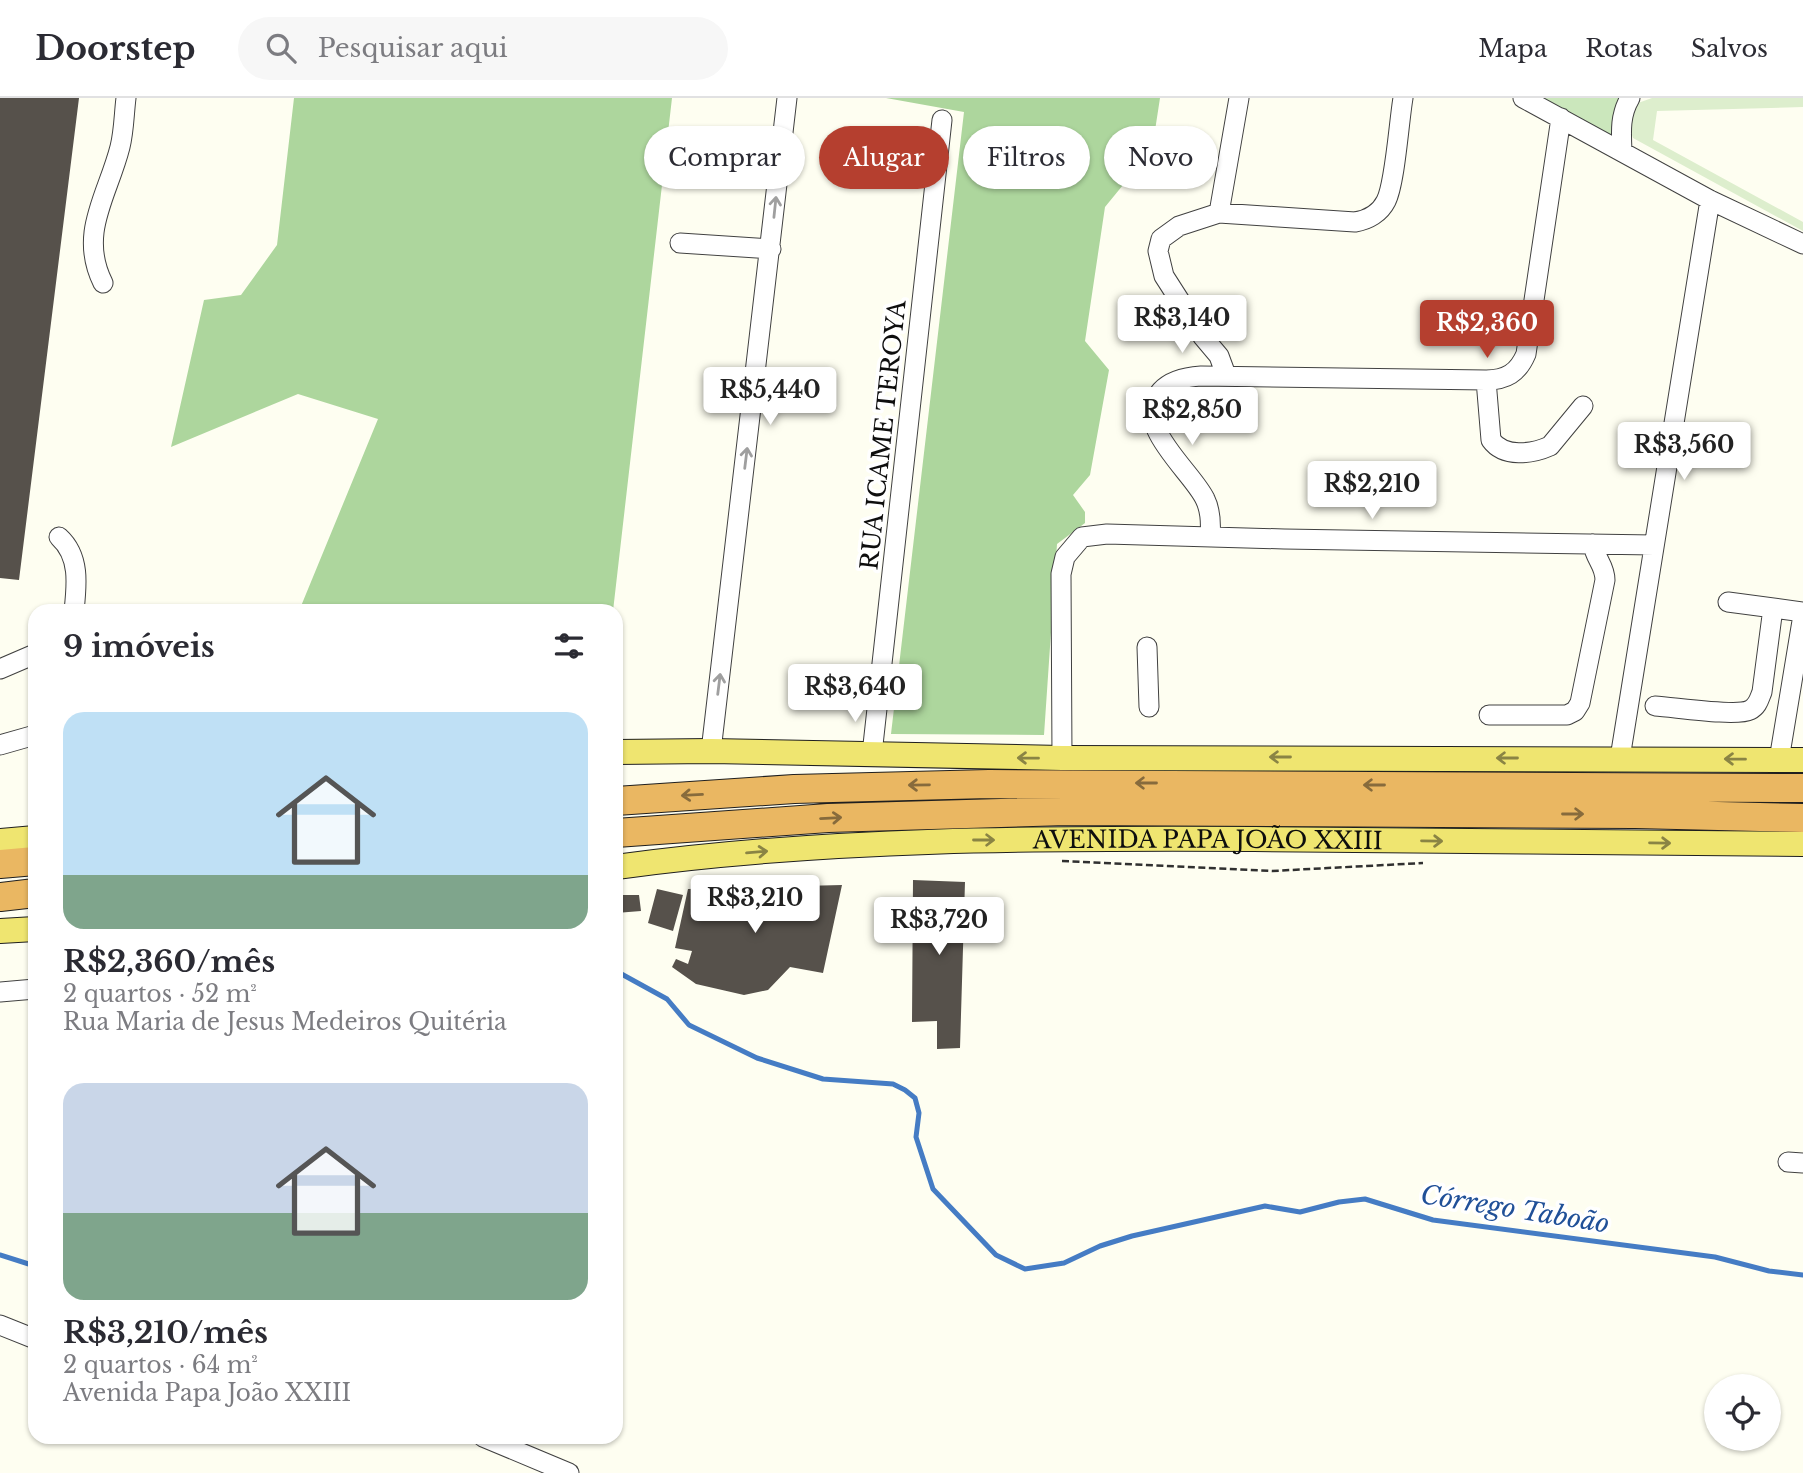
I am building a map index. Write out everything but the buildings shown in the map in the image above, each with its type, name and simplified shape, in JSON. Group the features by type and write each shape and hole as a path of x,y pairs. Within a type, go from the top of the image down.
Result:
{"highway":[{"name":"AVENIDA PAPA JOÃO XXIII","path":"623,801 793,789 989,784 1637,800 1803,818"},
{"name":"AVENIDA PAPA JOÃO XXIII","path":"623,833 936,813 1637,800 1803,788"},
{"path":"0,864 28,862"},
{"path":"0,897 28,895"}],"main road":[{"path":"623,752 711,751 1062,758 1791,760"},
{"path":"0,841 28,839"},
{"name":"AVENIDA PAPA JOÃO XXIII","path":"623,866 677,858 799,848 948,840 1803,844"},
{"path":"0,931 28,929"}],"street":[{"path":"103,283 95,266 93,238 101,200 120,145 127,98"},
{"path":"711,751 788,98"},
{"path":"1219,213 1239,98"},
{"path":"1226,375 1219,356 1203,337 1164,276 1158,251 1161,239 1179,226 1219,213 1355,222 1370,218 1379,211 1389,192 1403,98"},
{"path":"1523,98 1710,200 1803,244"},
{"path":"1622,150 1624,108 1630,98"},
{"path":"1210,537 1207,502 1159,436 1152,412 1154,401 1168,384 1178,379 1226,375 1486,380 1512,375 1522,364 1526,354 1561,118"},
{"name":"RUA ICAME TEROYA","path":"872,754 942,120"},
{"path":"1620,758 1710,200"},
{"path":"680,243 771,248"},
{"path":"1200,376 1203,337"},
{"path":"1486,380 1492,440 1502,451 1543,449 1550,446 1583,405"},
{"path":"1062,758 1061,574 1069,551 1082,537 1100,534 1654,545"},
{"path":"59,537 70,547 77,577 75,604"},
{"path":"1489,715 1567,715 1575,712 1580,703 1605,580 1604,568 1594,552 1593,544"},
{"path":"1728,603 1803,613 1791,760"},
{"path":"1655,706 1735,713 1752,709 1758,703 1762,692 1773,608"},
{"path":"1147,647 1149,707"},
{"path":"0,670 28,657"},
{"path":"0,746 28,737"},
{"path":"0,992 28,990"},
{"path":"0,1325 28,1336"},
{"path":"500,1444 569,1473"}],"path":[{"path":"1060,861 1272,872 1428,863"}],"green space":[{"path":"294,98 672,98 669,126 644,126 644,189 662,189 614,604 302,604 378,419 298,394 171,447 204,300 241,295 277,245"},
{"path":"886,98 1160,98 1156,126 1104,126 1104,189 1120,189 1105,207 1085,341 1109,370 1090,475 1073,495 1085,512 1085,523 1057,544 1044,735 891,734 964,112"},
{"path":"1534,98 1623,98 1620,146"},
{"path":"1652,98 1803,98 1803,107 1657,111 1653,140 1803,222 1803,231 1633,138 1631,129 1631,120 1638,103"}],"waterway":[{"name":"Córrego Taboão","path":"623,975 667,999 689,1025 757,1058 823,1079 893,1084 905,1090 915,1098 919,1113 916,1137 933,1189 996,1255 1025,1269 1064,1263 1100,1246 1132,1236 1265,1206 1300,1212 1339,1202 1365,1199 1433,1220 1715,1257 1769,1271 1803,1275"},
{"name":"Córrego Taboão","path":"0,1255 28,1264"}]}
